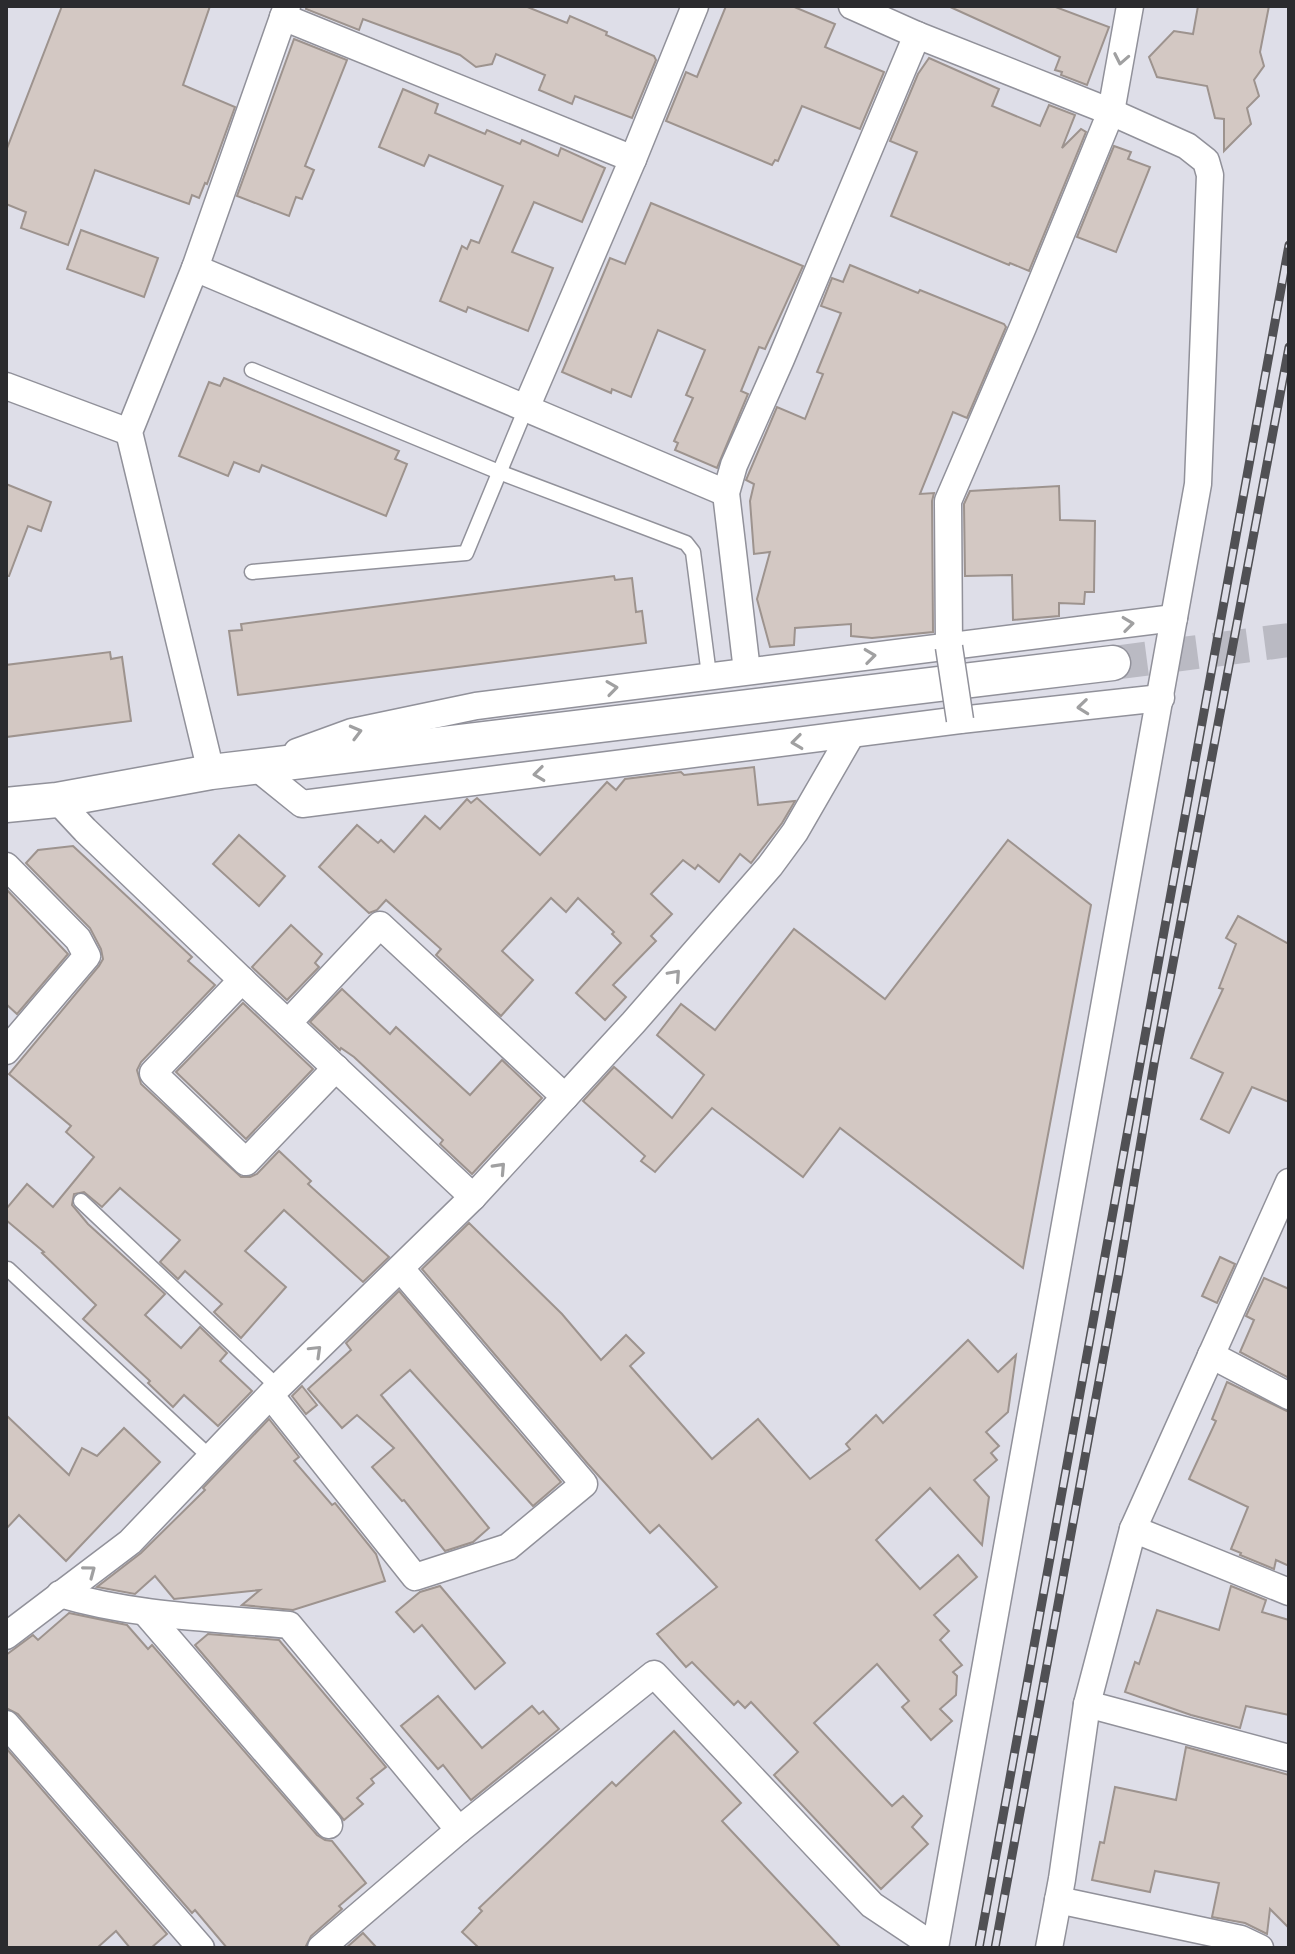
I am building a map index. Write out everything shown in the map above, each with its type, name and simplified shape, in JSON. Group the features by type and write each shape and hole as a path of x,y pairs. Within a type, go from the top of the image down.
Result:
{"street":[{"path":"526,408 695,6"},
{"path":"321,1948 459,1830 654,1674 872,1905 935,1947 1198,484 1210,175 1206,161 1198,152 1111,112 852,6"},
{"path":"960,720 949,647 948,501 1111,112 1130,6"},
{"path":"211,772 129,432 195,268 285,12 633,159"},
{"path":"747,671 726,493 734,465 788,345 917,35"},
{"path":"195,268 726,493"},
{"path":"6,386 129,432"},
{"path":"256,767 352,732 476,706 1174,618"},
{"path":"6,805 57,800 211,772 1113,663"},
{"path":"256,767 302,804 960,720 1161,698"},
{"path":"6,1636 130,1542 275,1391 473,1197 770,866 795,832 851,735"},
{"path":"57,800 242,980 473,1197"},
{"path":"6,866 78,939 87,956 6,1051"},
{"path":"288,1023 380,925 565,1097"},
{"path":"242,980 153,1073 246,1162 336,1068"},
{"path":"1049,1948 1087,1704 1133,1529 1211,1355 1278,1236 1289,1182"},
{"path":"275,1391 415,1577 508,1547 584,1484 401,1269"},
{"path":"1211,1355 1289,1396"},
{"path":"1133,1529 1289,1592"},
{"path":"60,1594 145,1612 289,1625 459,1830"},
{"path":"145,1612 329,1825"},
{"path":"1087,1704 1289,1758"},
{"path":"6,1724 201,1948"},
{"path":"1058,1900 1196,1939 1241,1939 1260,1948"}],"lane":[{"path":"252,370 499,472 686,543 693,552 709,675"},
{"path":"252,572 466,553 526,408"},
{"path":"81,1201 275,1391"},
{"path":"8,1269 210,1457"}],"building":[{"path":"62,6 210,6 183,85 235,107 199,198 192,195 189,204 95,170 68,245 21,228 26,212 6,204 6,151"},
{"path":"307,6 525,6 567,23 570,16 654,56 656,60 632,118 575,96 572,104 539,90 545,75 496,54 492,64 476,67 460,55 363,19 359,30 306,9"},
{"path":"726,6 792,6 835,24 825,47 884,72 860,129 802,106 778,161 775,160 772,165 666,121 686,72 697,77"},
{"path":"948,6 1053,6 1109,27 1087,85 1055,70 1060,57"},
{"path":"1198,6 1269,6 1260,52 1264,66 1254,80 1259,96 1247,108 1251,124 1224,151 1224,119 1215,118 1207,86 1157,77 1149,57 1174,31 1193,34"},
{"path":"294,39 347,60 305,166 314,170 302,199 296,197 289,216 237,196"},
{"path":"929,58 999,89 992,106 1040,126 1049,105 1075,115 1062,148 1081,129 1086,132 1029,271 891,216 917,152 890,141 918,74"},
{"path":"403,89 438,104 435,113 485,134 487,130 520,144 522,140 558,156 561,148 605,168 582,222 534,202 512,252 553,268 528,331 468,307 466,312 440,301 462,246 467,249 471,240 479,243 503,186 429,155 424,166 379,147"},
{"path":"1114,146 1131,152 1128,159 1150,167 1116,252 1077,237"},
{"path":"651,203 803,266 765,349 759,347 741,391 748,394 717,468 675,450 678,443 674,441 693,398 686,395 705,350 658,330 631,397 612,389 611,393 562,372 610,258 625,264"},
{"path":"81,230 158,258 144,297 67,269"},
{"path":"850,265 918,293 920,290 1006,327 967,418 953,412 920,494 934,493 933,632 872,638 851,636 851,624 795,628 794,645 770,647 757,599 770,552 754,554 750,501 754,484 746,480 777,407 805,419 823,374 817,372 841,313 821,306 832,278 843,282"},
{"path":"224,378 399,451 395,459 407,464 386,516 262,465 259,472 234,462 228,476 179,456 209,382 220,386"},
{"path":"6,484 51,502 41,531 28,526 9,576 6,576"},
{"path":"1059,486 1060,520 1095,521 1094,592 1085,592 1084,604 1059,603 1059,616 1013,620 1012,575 965,576 964,504 970,491"},
{"path":"614,576 615,580 632,578 636,612 642,611 646,643 238,695 229,631 242,630 241,624"},
{"path":"110,652 111,659 122,657 131,721 6,737 6,665"},
{"path":"754,767 758,805 795,801 751,863 740,854 719,882 698,865 695,869 683,860 651,894 672,914 651,936 656,941 613,985 626,997 605,1020 576,993 621,943 612,934 614,932 578,898 566,912 551,898 502,951 533,980 501,1016 436,955 441,949 386,900 377,910 369,913 319,867 357,825 394,852 425,816 440,829 467,799 471,803 477,798 540,855 607,782 616,790 625,779"},
{"path":"239,835 285,876 259,906 213,864"},
{"path":"1008,840 1091,905 1023,1268 840,1128 803,1177 712,1108 655,1172 641,1161 645,1156 583,1101 614,1067 672,1118 704,1075 657,1035 681,1004 715,1030 794,929 885,999"},
{"path":"73,846 192,957 188,961 215,985 141,1062 137,1070 141,1084 241,1177 257,1174 279,1151 311,1181 308,1184 389,1257 363,1282 284,1210 245,1251 286,1287 241,1338 214,1312 222,1304 185,1271 178,1279 160,1262 180,1240 120,1188 102,1207 84,1192 74,1194 72,1205 88,1224 165,1294 145,1315 181,1348 200,1327 227,1353 220,1361 252,1391 218,1426 184,1395 173,1407 148,1383 150,1381 83,1319 96,1305 44,1252 6,1220 6,1209 27,1184 53,1207 94,1157 66,1132 71,1126 9,1074 103,959 90,928 26,863 38,850"},
{"path":"6,889 68,954 17,1014 6,1004"},
{"path":"1238,916 1289,944 1289,1102 1252,1087 1229,1133 1201,1119 1223,1073 1191,1058 1223,989 1219,988 1236,944 1226,938"},
{"path":"291,925 322,954 315,963 319,967 287,1000 252,967"},
{"path":"342,989 390,1034 396,1027 470,1095 502,1060 542,1098 472,1174 440,1144 443,1140 354,1057 340,1050 310,1022"},
{"path":"243,1003 313,1069 246,1139 176,1072"},
{"path":"469,1223 562,1314 601,1360 626,1335 644,1353 630,1366 712,1459 758,1419 810,1479 850,1449 846,1444 876,1415 883,1423 968,1340 998,1372 1016,1355 1008,1412 986,1432 999,1446 991,1453 997,1460 974,1480 989,1497 982,1545 930,1488 876,1540 920,1589 958,1555 977,1577 934,1615 949,1631 940,1640 962,1665 953,1672 957,1676 956,1695 940,1709 952,1721 931,1740 902,1707 909,1701 877,1664 814,1723 892,1806 903,1796 922,1816 912,1827 928,1844 881,1889 774,1775 798,1752 751,1702 745,1708 738,1701 734,1705 692,1662 686,1667 657,1634 717,1587 659,1525 650,1533 422,1269"},
{"path":"1220,1257 1235,1264 1217,1303 1202,1296"},
{"path":"1264,1278 1289,1289 1289,1378 1240,1352 1254,1320 1246,1316"},
{"path":"399,1291 561,1482 533,1506 410,1370 381,1395 489,1528 473,1542 445,1551 404,1500 372,1467 394,1448 357,1415 342,1428 308,1389 351,1350 346,1343"},
{"path":"1227,1382 1289,1412 1289,1566 1276,1560 1274,1569 1231,1549 1248,1507 1189,1479 1216,1421 1212,1419"},
{"path":"302,1386 317,1405 306,1414 292,1396"},
{"path":"6,1415 69,1475 82,1448 97,1456 124,1428 160,1462 66,1561 19,1515 6,1529"},
{"path":"269,1419 299,1457 294,1461 332,1505 335,1503 376,1554 385,1581 293,1610 242,1605 260,1590 174,1599 155,1576 135,1594 97,1587 141,1553 205,1490 203,1488"},
{"path":"440,1586 505,1663 475,1689 422,1625 414,1632 396,1612 420,1592"},
{"path":"1231,1586 1266,1600 1262,1612 1289,1620 1289,1715 1246,1706 1240,1728 1125,1692 1135,1662 1139,1664 1157,1610 1219,1630"},
{"path":"69,1613 127,1625 148,1649 152,1645 317,1835 332,1841 366,1883 339,1906 342,1909 311,1936 305,1948 227,1948 195,1910 192,1913 18,1714 6,1708 6,1655 33,1635 38,1640"},
{"path":"208,1634 279,1640 386,1767 371,1779 374,1783 357,1798 363,1804 344,1820 195,1645"},
{"path":"438,1696 482,1748 532,1706 539,1714 543,1711 559,1729 471,1800 443,1765 438,1769 401,1726"},
{"path":"674,1731 741,1803 722,1821 841,1948 479,1948 462,1932 482,1911 479,1908 612,1782 616,1786"},
{"path":"1186,1747 1289,1775 1289,1928 1270,1909 1267,1934 1245,1923 1212,1917 1219,1883 1155,1871 1150,1892 1092,1880 1100,1842 1104,1843 1115,1787 1176,1800"},
{"path":"6,1748 167,1934 151,1948 130,1948 116,1931 97,1948 6,1948"},
{"path":"363,1933 377,1948 346,1948"}],"tunnel":[{"path":"1113,663 1289,640"}],"railway":[{"path":"979,1948 1289,245"},
{"path":"995,1948 1154,1064 1289,347"}]}
